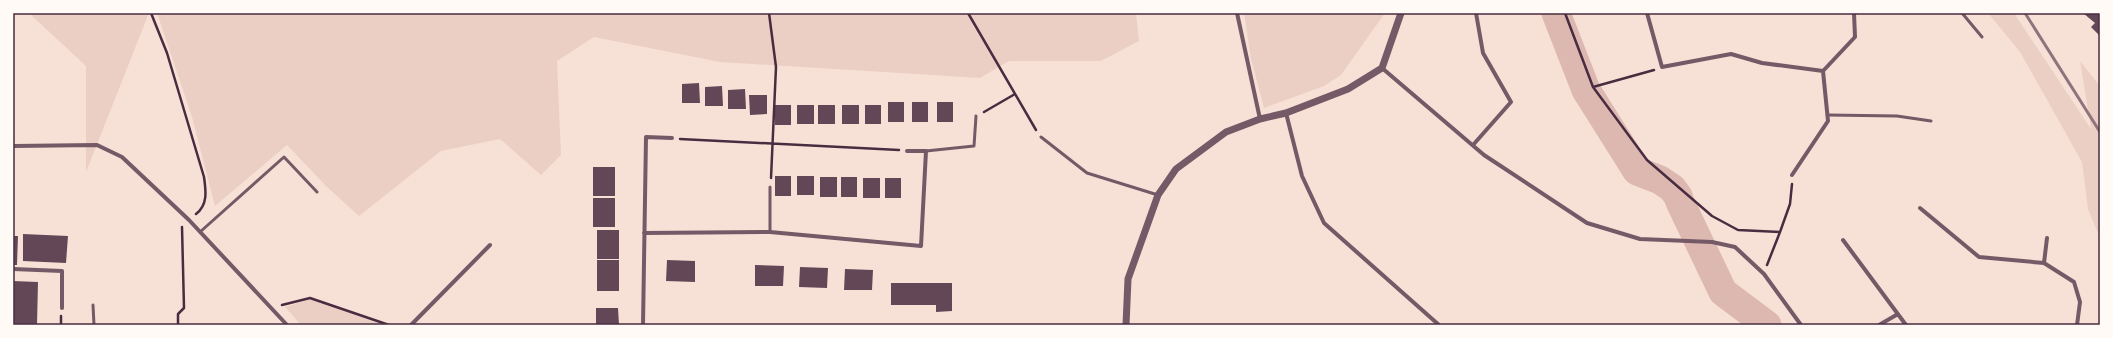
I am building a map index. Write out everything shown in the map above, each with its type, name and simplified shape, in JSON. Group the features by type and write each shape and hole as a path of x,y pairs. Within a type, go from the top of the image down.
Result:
{"street":[{"path":"1237,13 1260,119"},
{"path":"1126,325 1128,279 1158,195 1176,169 1226,132 1260,119 1286,113 1348,89 1382,68 1401,13"},
{"path":"1473,145 1511,102 1483,53 1476,13"},
{"path":"1647,13 1662,67 1731,54 1762,63 1823,71"},
{"path":"1792,175 1828,121 1823,71 1855,37 1854,13"},
{"path":"1382,68 1484,155 1588,223 1640,239 1673,242 1712,242 1735,247 1764,274 1800,325"},
{"path":"1286,113 1302,176 1324,223 1439,325"},
{"path":"644,325 646,138 672,138"},
{"path":"13,146 97,144 122,157 189,220 287,325"},
{"path":"644,233 770,232 921,246 926,150 906,150"},
{"path":"1920,208 1980,257 2044,263 2074,282 2080,302 2077,325"},
{"path":"2044,263 2047,238"},
{"path":"1843,240 1906,325"},
{"path":"411,325 490,245"},
{"path":"13,269 62,270 62,308"},
{"path":"1879,325 1898,314"}],"lane":[{"path":"1962,13 1982,37"},
{"path":"1828,115 1897,116 1931,121"},
{"path":"926,150 974,146 976,116"},
{"path":"1041,137 1087,173 1158,195"},
{"path":"200,232 284,156 317,192"},
{"path":"770,187 770,232"},
{"path":"93,305 94,325"}],"path":[{"path":"152,13 167,52 207,194 201,211 189,220"},
{"path":"769,13 776,67 770,187"},
{"path":"968,13 1041,137"},
{"path":"1565,13 1593,87 1647,160 1712,216 1738,230 1780,232"},
{"path":"1593,87 1662,67"},
{"path":"976,116 1015,94"},
{"path":"672,138 906,150"},
{"path":"1764,274 1790,204 1792,175"},
{"path":"178,325 178,314 184,308 181,213"},
{"path":"272,308 310,298 389,325"}],"shaded area":[{"path":"32,13 149,13 86,172 86,66 32,16"},
{"path":"157,13 1136,13 1139,41 1101,61 1009,61 980,78 720,62 594,37 557,61 561,155 541,175 500,139 441,151 359,216 326,186 287,145 215,206 192,117"},
{"path":"1244,13 1385,13 1341,75 1324,86 1264,108 1251,59"},
{"path":"1988,13 2014,13 2091,129 2080,61 2100,86 2100,238 2088,209 2082,162 2020,52"},
{"path":"311,299 385,325 301,325 285,307"}],"building":[{"path":"2083,13 2100,13 2100,36 2091,27 2095,23"},
{"path":"699,83 700,103 682,103 682,84"},
{"path":"722,86 723,106 705,106 705,87"},
{"path":"745,89 746,109 728,109 728,90"},
{"path":"749,95 767,95 767,114 750,115"},
{"path":"888,102 904,102 904,122 888,122"},
{"path":"912,102 928,102 928,122 912,122"},
{"path":"937,102 953,102 953,122 937,122"},
{"path":"775,105 791,105 791,125 775,125"},
{"path":"797,105 814,105 814,124 797,124"},
{"path":"818,105 835,105 835,124 818,124"},
{"path":"842,105 859,105 859,124 842,124"},
{"path":"865,105 881,105 881,124 865,124"},
{"path":"593,167 615,167 615,196 593,196"},
{"path":"775,176 791,176 791,196 775,196"},
{"path":"797,176 814,176 814,195 797,195"},
{"path":"820,177 837,177 837,197 820,197"},
{"path":"841,177 857,177 857,197 841,197"},
{"path":"863,178 880,178 880,198 863,198"},
{"path":"885,178 901,178 901,198 885,198"},
{"path":"593,198 615,198 615,227 593,227"},
{"path":"597,230 619,230 619,259 597,259"},
{"path":"23,234 68,236 66,263 23,261"},
{"path":"13,236 18,236 17,265 13,265"},
{"path":"597,260 619,260 619,291 597,291"},
{"path":"667,260 695,261 695,282 666,281"},
{"path":"755,265 784,266 783,286 755,286"},
{"path":"800,267 828,268 827,288 799,287"},
{"path":"845,269 873,270 872,290 844,290"},
{"path":"13,281 38,282 37,325 13,325"},
{"path":"891,283 952,283 952,311 936,312 936,305 891,305"},
{"path":"596,308 618,308 619,325 596,325"}],"waterway":[{"path":"1556,13 1586,90 1637,171 1660,180 1672,188 1678,196 1723,292 1767,325"}],"railway":[{"path":"2025,13 2100,132"}]}
